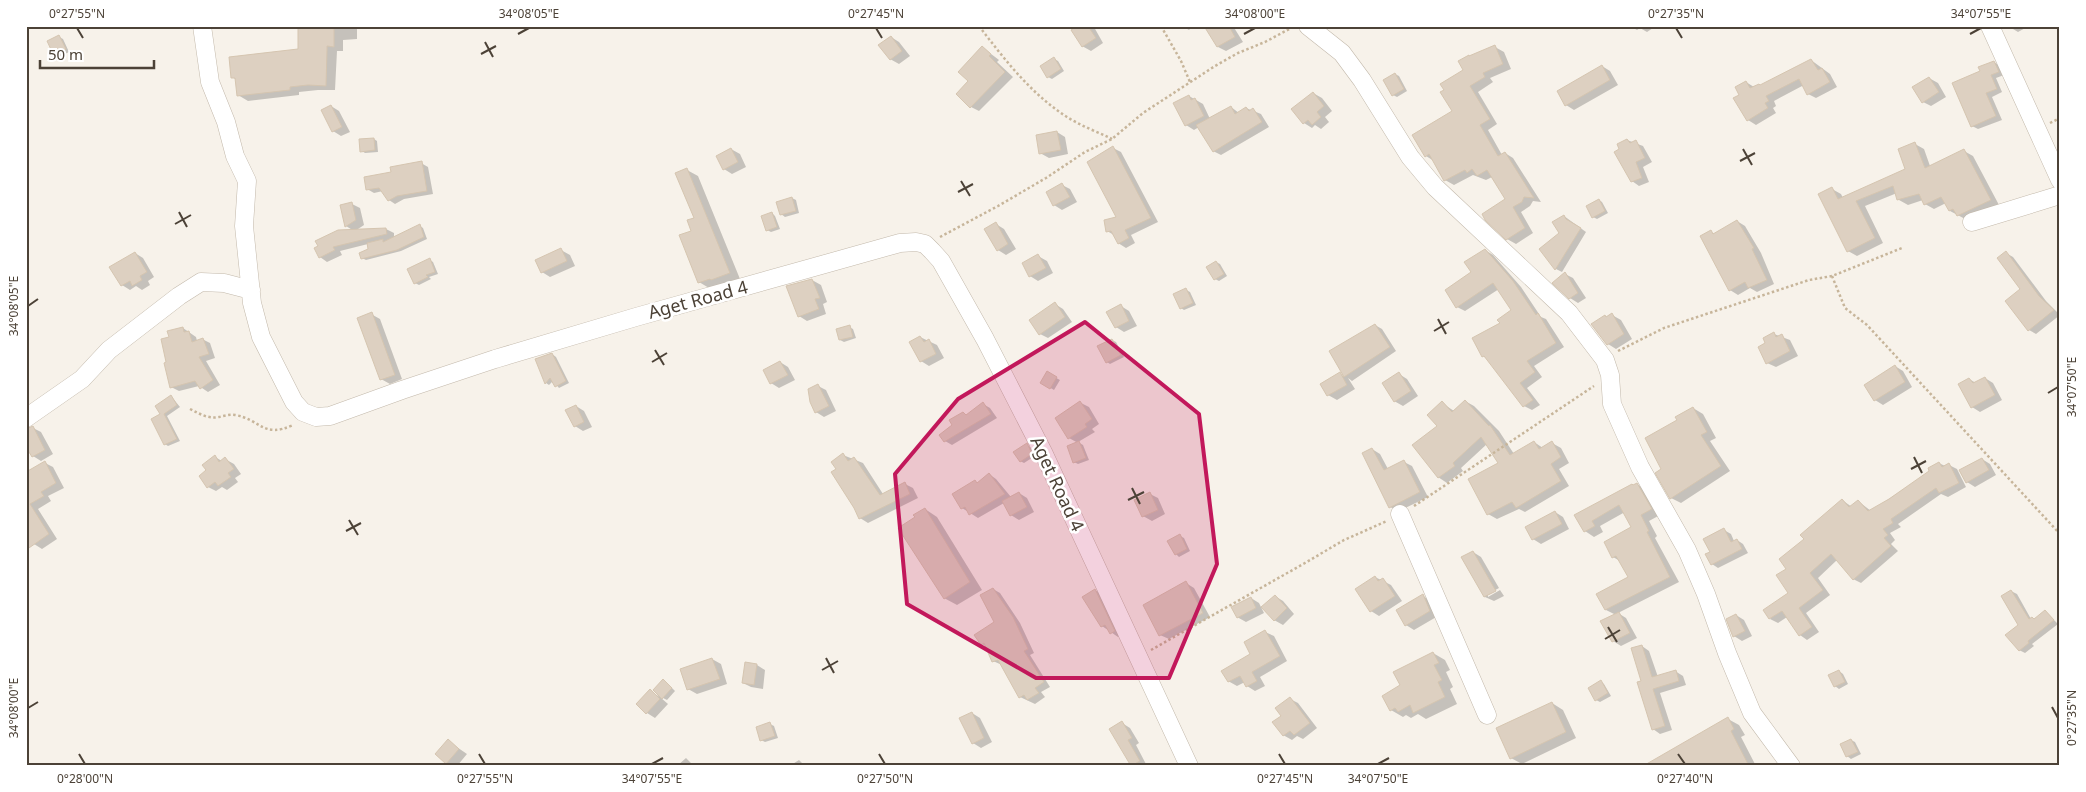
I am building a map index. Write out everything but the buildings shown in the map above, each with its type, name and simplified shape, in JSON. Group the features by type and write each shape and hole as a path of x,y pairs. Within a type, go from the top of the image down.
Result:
{"street":[{"path":"202,26 210,82 226,122 235,156 247,181 244,226 252,303 261,337 294,402 303,412 309,415"},
{"path":"1308,26 1342,53 1362,80 1410,157 1435,187 1569,313 1607,367 1612,404 1640,467 1687,550 1752,713 1791,766"},
{"path":"1990,26 2060,180"},
{"path":"1972,222 2060,195"},
{"name":"Aget Road 4","path":"309,415 316,418 330,416 402,390 636,316 900,243 916,242 925,244 941,262 985,340 1043,452 1137,658 1189,765"},
{"path":"26,418 82,379 109,350 179,296 201,282 224,283 251,290"},
{"path":"1400,514 1487,715"}],"path":[{"path":"979,26 1012,68 1042,98 1068,118 1112,139"},
{"path":"1161,26 1181,61 1190,82"},
{"path":"925,244 998,206 1046,178 1085,152 1112,139 1143,113 1238,53 1265,42 1294,26"},
{"path":"1137,658 1297,568 1326,549 1400,514 1607,367 1633,342 1664,328 1810,280 1832,276 1902,248"},
{"path":"1832,276 1845,308 1867,325 2060,534"},
{"path":"190,409 205,416 216,418 233,414 245,418 260,427 276,431 291,426 309,415"}],"highlighted area":[{"path":"1085,322 1199,414 1217,564 1169,678 1036,678 907,604 895,474 958,399"}]}
